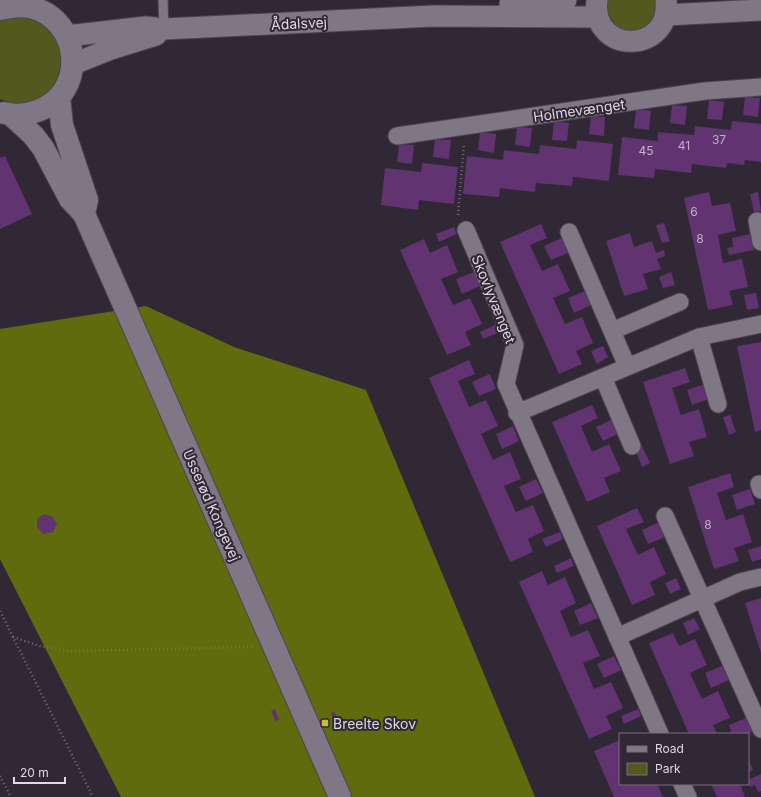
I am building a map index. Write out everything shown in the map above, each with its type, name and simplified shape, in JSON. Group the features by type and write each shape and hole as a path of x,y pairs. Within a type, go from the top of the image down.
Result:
{"main road":[{"path":"5,113 28,114 45,108 59,98 69,82 73,64 72,50 61,25 41,11 10,5"},
{"name":"Usserød Kongevej","path":"59,98 62,125 87,200 84,214"},
{"name":"Usserød Kongevej","path":"5,113 33,135 43,148 70,199 84,214 340,797"}],"street":[{"name":"Ådalsvej","path":"433,16 450,9 566,0"},
{"path":"597,8 602,26 608,34 627,42 638,42 656,32 666,7 761,10"},
{"name":"Ådalsvej","path":"67,36 146,27 164,29 597,8"},
{"name":"Ådalsvej","path":"73,64 111,49 160,34 164,29"},
{"name":"Holmevænget","path":"397,136 705,91 761,87"},
{"path":"757,221 761,242"},
{"name":"Skovlyvænget","path":"466,230 516,345 506,384 517,413 581,552 660,733"},
{"path":"569,232 627,366"},
{"path":"612,331 680,302"},
{"path":"517,413 699,337 761,324"},
{"path":"699,337 718,404"},
{"path":"603,377 632,446"},
{"path":"665,516 761,729"},
{"path":"618,638 702,598 746,580 761,576"},
{"path":"682,785 688,797"}],"lane":[{"path":"163,0 164,29"}],"path":[{"path":"466,126 458,215 466,230"},
{"path":"0,611 93,797"},
{"path":"13,637 40,646 69,651 274,646"},
{"path":"0,776 11,797"}],"green space":[{"path":"606,0 655,0 655,11 652,20 637,30 628,31 619,29 612,24 607,16"},
{"path":"12,17 37,21 53,33 60,50 60,68 53,85 40,98 22,104 0,99 0,21"},
{"path":"146,306 234,347 366,390 535,797 121,797 0,559 0,329"}],"building":[{"path":"745,97 760,98 758,117 743,115"},
{"path":"709,100 724,102 722,120 707,119"},
{"path":"672,105 687,106 685,125 670,123"},
{"path":"636,109 651,111 649,130 634,128"},
{"path":"591,116 605,117 604,136 589,134"},
{"path":"554,121 569,123 567,141 552,140"},
{"path":"732,121 761,124 761,162 745,160 744,165 727,163 726,168 692,164 691,173 655,169 654,178 618,175 622,137 658,141 658,132 694,135 695,126 731,130"},
{"path":"517,127 532,128 530,147 515,145"},
{"path":"480,132 496,134 494,153 478,150"},
{"path":"435,139 451,140 449,159 433,157"},
{"path":"577,140 613,144 609,181 573,177 572,186 536,183 535,192 500,188 499,197 463,194 467,156 503,160 504,150 539,154 540,145 576,149"},
{"path":"399,144 414,145 412,164 397,162"},
{"path":"5,156 32,214 0,229 0,158"},
{"path":"422,163 458,167 454,204 419,200 418,210 381,205 385,168 421,172"},
{"path":"709,192 712,206 730,203 736,231 718,235 723,263 742,259 748,287 729,291 733,305 708,310 684,198"},
{"path":"758,192 761,211 754,212 750,194"},
{"path":"664,223 670,241 662,243 656,225"},
{"path":"541,224 547,238 530,245 542,271 558,264 570,291 553,298 565,324 582,317 593,343 576,351 582,364 559,374 500,242"},
{"path":"454,227 457,234 439,242 436,234"},
{"path":"630,233 634,247 652,241 656,253 664,250 665,256 657,259 661,269 643,274 648,289 624,296 606,241"},
{"path":"750,234 754,250 729,255 727,248 733,247 732,238"},
{"path":"562,238 568,253 551,260 544,246"},
{"path":"424,239 430,253 447,245 458,272 441,279 453,305 470,298 482,324 465,332 471,345 447,355 400,250"},
{"path":"474,272 480,286 462,294 456,279"},
{"path":"671,272 675,285 663,288 659,277"},
{"path":"585,291 591,305 574,313 568,298"},
{"path":"756,293 759,308 747,310 744,295"},
{"path":"497,324 500,332 483,339 480,332"},
{"path":"761,342 761,430 755,432 737,346"},
{"path":"603,346 608,357 597,364 591,351"},
{"path":"469,360 475,374 458,381 469,407 486,400 498,426 481,434 493,460 510,452 521,479 504,486 516,512 533,505 544,531 528,539 533,552 510,562 429,378"},
{"path":"685,368 690,382 672,388 681,415 699,409 707,437 689,442 694,456 670,464 643,382"},
{"path":"490,374 496,389 479,396 472,382"},
{"path":"705,384 709,399 692,405 687,390"},
{"path":"592,405 598,418 581,426 592,452 609,444 621,471 604,478 610,492 587,502 552,422"},
{"path":"730,415 736,432 729,435 723,417"},
{"path":"613,419 620,433 603,441 596,427"},
{"path":"513,426 519,441 502,449 496,434"},
{"path":"642,446 650,463 642,467 635,449"},
{"path":"730,473 734,487 717,493 726,520 743,514 752,542 734,548 739,561 714,569 688,487"},
{"path":"536,479 543,493 526,501 519,487"},
{"path":"750,489 755,504 737,510 732,495"},
{"path":"637,508 644,522 626,529 638,555 654,547 666,574 650,582 655,595 632,605 597,526"},
{"path":"44,514 52,516 57,524 53,532 43,534 37,527 37,519"},
{"path":"659,522 665,537 648,544 642,530"},
{"path":"560,532 563,539 546,547 542,539"},
{"path":"761,546 761,559 752,562 748,550"},
{"path":"571,558 574,566 557,573 554,566"},
{"path":"542,571 548,585 565,577 576,603 560,611 571,637 588,630 600,656 583,663 594,689 611,682 623,708 606,716 612,729 589,739 519,582"},
{"path":"676,578 681,589 670,594 665,583"},
{"path":"761,598 761,653 745,603"},
{"path":"591,603 598,618 580,625 574,611"},
{"path":"694,618 700,629 688,635 683,623"},
{"path":"673,633 679,646 695,639 707,665 690,673 702,699 718,691 730,718 713,725 717,733 689,733 649,643"},
{"path":"614,656 621,670 604,678 597,664"},
{"path":"722,666 729,680 711,688 705,673"},
{"path":"275,709 279,720 275,721 271,711"},
{"path":"638,709 641,716 624,724 621,716"},
{"path":"334,711 338,719 334,721 331,713"},
{"path":"746,718 752,732 749,734 732,733 729,725"},
{"path":"619,740 619,785 657,785 663,797 614,797 594,751"},
{"path":"749,760 753,770 749,772"},
{"path":"761,774 761,791 758,792 755,785 750,787 749,780"},
{"path":"711,785 740,785 745,797 717,797"}],"place":[{"name":"Breelte Skov","path":"325,723"}]}
